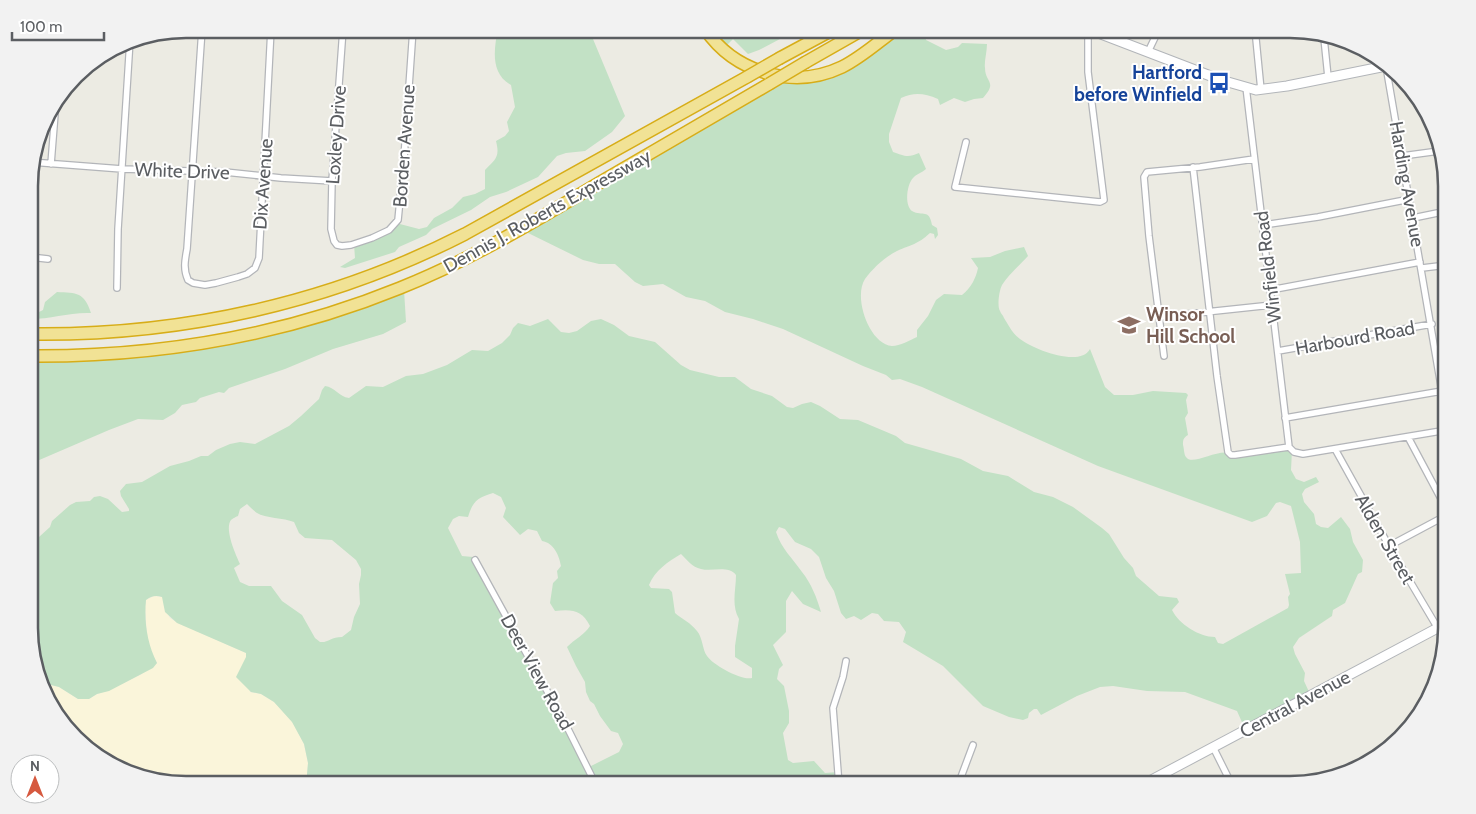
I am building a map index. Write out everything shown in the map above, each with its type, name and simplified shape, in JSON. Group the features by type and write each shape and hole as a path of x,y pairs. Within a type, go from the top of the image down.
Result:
{"highway":[{"path":"713,38 721,48 740,62 762,72 792,77 816,76 840,68 862,55 884,38"},
{"name":"Dennis J. Roberts Expressway","path":"38,334 98,333 188,324 276,306 362,279 425,254 465,234 817,38"},
{"name":"Dennis J. Roberts Expressway","path":"38,356 132,352 214,342 294,324 381,296 443,270 497,242 848,38"}],"main road":[{"path":"1111,38 1221,80 1246,88 1261,90 1380,67"},
{"name":"Central Avenue","path":"1159,776 1437,628"}],"street":[{"path":"193,172 201,38"},
{"name":"Dix Avenue","path":"193,172 185,260 188,280 200,285 216,284 248,274 255,268 258,258 271,38"},
{"name":"Loxley Drive","path":"334,240 331,229 332,181 342,38"},
{"name":"Borden Avenue","path":"334,240 342,246 351,245 389,230 398,220 412,38"},
{"path":"966,142 955,186 1100,202 1104,200 1088,72 1088,38"},
{"path":"1148,52 1155,38"},
{"path":"1256,38 1261,90"},
{"path":"1324,42 1328,78"},
{"path":"117,288 129,49"},
{"name":"Harding Avenue","path":"1387,74 1438,364"},
{"name":"Winfield Road","path":"1246,88 1288,446"},
{"path":"51,164 55,116"},
{"path":"1402,156 1435,152"},
{"path":"1164,356 1149,236 1144,177 1147,172 1254,159"},
{"name":"White Drive","path":"40,163 332,181"},
{"path":"1193,167 1217,376 1228,452 1231,455 1235,455 1288,446 1298,454 1438,432"},
{"path":"1263,225 1318,217 1410,199"},
{"path":"1413,218 1438,213"},
{"path":"38,258 48,259"},
{"path":"1270,290 1421,265 1438,265"},
{"path":"1160,317 1272,304"},
{"name":"Harbourd Road","path":"1278,351 1432,324"},
{"path":"1285,418 1438,392"},
{"path":"1408,437 1438,493"},
{"name":"Alden Street","path":"1335,449 1437,628"},
{"path":"1389,546 1438,520"},
{"name":"Deer View Road","path":"475,560 568,728 592,776"},
{"path":"838,776 833,708 846,661"},
{"path":"962,776 974,745"},
{"path":"1213,747 1228,776"}],"shaded area":[{"path":"154,596 163,597 164,606 170,618 246,653 250,692 261,694 274,702 292,721 304,744 308,763 307,776 185,776 147,771 111,757 88,740 74,726 62,711 49,684 59,687 78,699 89,699 140,675 157,663 150,650 147,638 146,600"}],"green space":[{"path":"496,38 593,38 625,116 612,132 585,151 557,156 538,177 506,192 490,197 471,210 432,229 426,235 399,247 395,252 345,268 340,267 355,258 354,244 371,238 396,223 419,229 427,227 434,218 452,208 463,197 485,189 485,170 496,157 498,151 496,141 505,136 509,131 507,122 515,107 511,85 504,80 497,67"},
{"path":"713,38 782,38 748,54 733,39 723,49"},
{"path":"882,38 926,38 926,40 946,50 958,47 962,43 987,44 985,66 990,88 983,98 965,102 954,98 940,105 938,99 924,94 915,94 901,98 889,134 889,142 893,152 900,155 912,156 919,153 926,169 911,181 907,200 912,211 929,216 932,225 937,228 938,235 935,239 934,234 930,233 918,242 893,253 879,263 865,279 862,287 862,308 870,329 876,337 892,346 902,344 917,337 917,330 928,316 936,300 944,294 962,295 970,286 978,268 971,258 990,257 1005,251 1024,247 1028,256 1002,285 999,295 999,309 1013,332 1020,339 1045,352 1067,357 1077,357 1085,354 1090,349 1105,387 1114,395 1133,395 1153,391 1186,393 1188,395 1186,400 1188,413 1185,418 1188,435 1184,439 1183,445 1185,456 1189,459 1200,459 1220,453 1232,454 1289,446 1292,450 1291,470 1296,479 1304,482 1316,477 1319,482 1305,489 1302,494 1304,502 1314,514 1316,524 1328,528 1341,517 1350,529 1353,542 1363,560 1362,572 1358,574 1345,603 1333,610 1332,616 1299,638 1293,647 1305,673 1304,681 1310,694 1245,729 1237,711 1185,692 1147,691 1113,686 1100,687 1077,696 1041,715 1037,709 1034,709 1029,713 1028,718 1023,720 1009,717 983,706 943,666 903,642 906,632 899,622 884,621 878,614 872,613 861,620 854,616 846,619 841,613 834,591 826,578 819,557 811,549 795,542 785,529 779,527 776,532 778,538 808,581 816,596 821,612 803,604 792,591 786,601 786,632 773,645 783,665 779,669 777,679 784,686 789,711 789,723 783,733 788,760 793,763 814,761 825,773 838,772 839,776 307,776 308,763 304,744 292,722 274,702 261,694 251,692 236,677 246,657 246,653 177,623 165,612 162,597 158,596 146,600 147,632 157,663 153,668 109,691 97,694 89,699 78,699 59,687 49,684 40,658 39,648 38,537 50,527 52,521 70,505 76,502 90,501 94,497 100,496 108,499 122,512 129,511 120,491 126,484 142,482 170,466 201,456 208,456 230,444 240,442 255,444 289,426 319,399 325,386 349,398 366,386 383,387 406,376 423,374 447,365 472,350 488,351 502,343 518,323 530,326 548,319 561,332 569,333 577,331 591,321 601,319 614,325 629,336 655,342 681,365 690,370 719,377 735,377 751,389 772,396 787,407 793,408 811,402 840,419 858,420 896,436 905,443 961,459 983,471 1008,476 1034,492 1053,497 1073,507 1109,534 1124,558 1133,568 1136,576 1159,596 1177,598 1179,602 1172,610 1184,625 1203,635 1215,637 1218,643 1223,644 1288,608 1288,597 1290,594 1285,574 1301,573 1300,542 1291,506 1280,502 1276,503 1267,516 1252,522 1098,466 922,387 900,379 892,380 886,375 783,329 725,312 705,301 686,297 663,284 643,286 635,282 615,264 599,264 583,260 524,231 781,79 814,78","holes":["493,493 501,497 506,508 503,517 520,535 528,529 537,531 542,541 550,544 557,554 561,566 557,571 558,578 553,583 550,603 555,611 567,610 576,612 584,617 590,626 567,647 585,682 586,692 590,701 594,704 611,731 618,733 623,744 619,752 589,767 478,563 473,557 462,556 448,528 453,519 459,516 468,517 472,507 479,499","247,504 260,515 294,522 299,533 305,538 332,540 356,560 361,569 359,584 360,604 351,630 342,637 320,642 315,638 302,615 282,601 271,586 249,586 240,582 234,568 240,564 231,542 229,524 231,520 238,516 240,509","681,554 698,568 705,570 724,569 736,575 735,608 739,619 735,657 752,668 752,678 735,675 710,660 705,653 697,631 675,613 672,592 669,589 651,588 649,585 658,571"]},
{"path":"404,290 406,322 383,334 333,349 285,369 229,388 224,393 219,392 200,398 196,402 182,405 175,413 163,420 138,419 38,461 38,357 193,346"},
{"path":"57,292 75,294 86,301 91,313 38,318 38,312 43,310 45,302"}],"place":[{"name":"Hartford before Winfield","path":"1219,83"},
{"name":"Winsor Hill School","path":"1129,325"}]}
